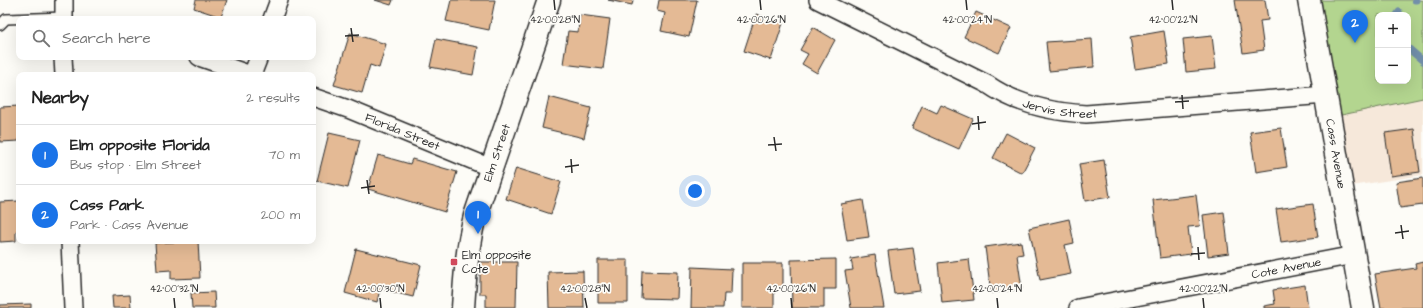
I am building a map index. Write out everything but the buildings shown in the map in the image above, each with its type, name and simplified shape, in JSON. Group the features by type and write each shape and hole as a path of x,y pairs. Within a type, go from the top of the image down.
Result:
{"street":[{"path":"64,0 64,16"},
{"path":"273,16 279,0"},
{"name":"Elm Street","path":"463,308 465,270 469,240 475,216 549,0"},
{"name":"Jervis Street","path":"818,0 987,84 998,92 1053,111 1086,114 1326,95"},
{"name":"Cass Avenue","path":"1309,0 1363,308"},
{"path":"64,60 64,72"},
{"path":"208,60 243,72"},
{"path":"253,72 258,60"},
{"name":"Florida Street","path":"316,98 491,168"},
{"path":"70,244 72,308"},
{"name":"Cote Avenue","path":"1078,308 1354,255"}],"lane":[{"path":"0,25 6,19 16,19"}],"shaded area":[{"path":"1423,98 1423,175 1345,187 1332,117"}],"green space":[{"path":"1308,0 1423,0 1423,98 1332,117"}],"waterway":[{"path":"1411,51 1423,61"}],"place":[{"name":"Cass Park","path":"1355,43"},
{"name":"Elm opposite Florida","path":"478,234"},
{"name":"Elm opposite Cote","path":"454,262"}]}
